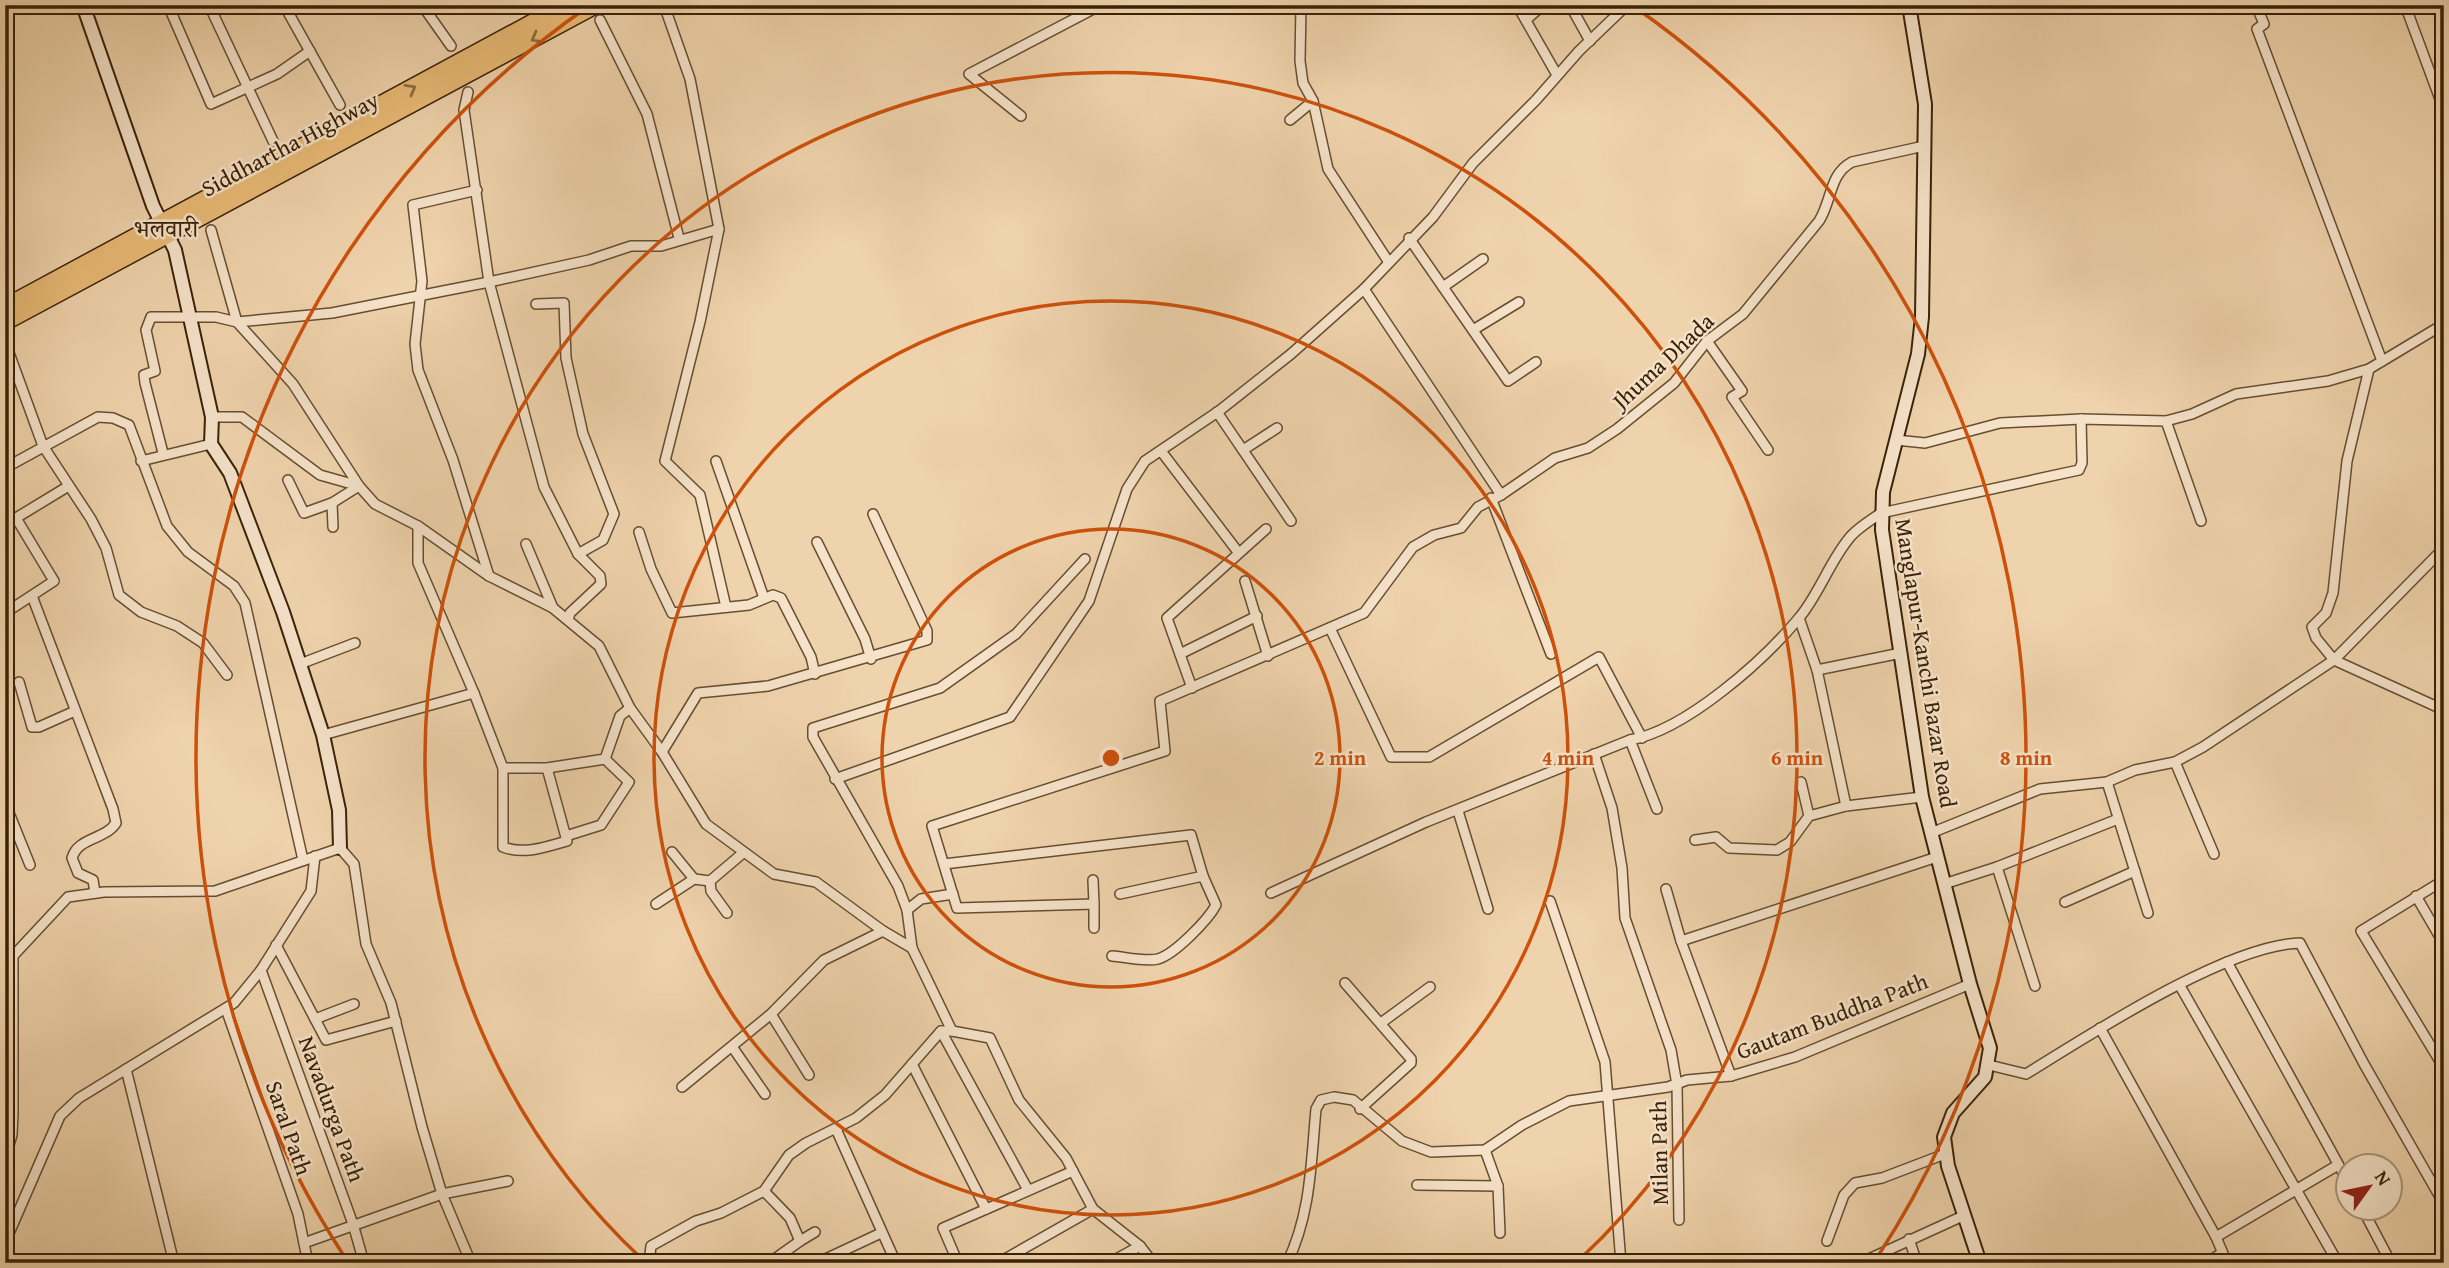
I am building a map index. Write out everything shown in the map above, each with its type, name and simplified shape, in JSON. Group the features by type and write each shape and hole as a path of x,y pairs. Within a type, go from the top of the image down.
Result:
{"highway":[{"name":"Siddhartha Highway","path":"5,323 166,229 565,5"},
{"name":"Siddhartha Highway","path":"5,307 598,13"}],"street":[{"path":"83,5 153,206 166,229 191,317 203,388 212,417 211,444 230,473 323,735 339,810 340,848 354,864 366,944 396,1021 443,1194 471,1263"},
{"path":"168,5 209,104 248,89 310,51"},
{"path":"209,5 273,142"},
{"path":"284,5 340,105"},
{"path":"422,5 451,46"},
{"path":"664,5 691,79 719,229 700,322 665,461 700,495 726,607"},
{"path":"1021,116 969,74 1101,5"},
{"path":"1301,5 1300,61 1303,83 1313,101 1328,169 1388,261"},
{"path":"1517,5 1557,75"},
{"path":"1526,20 1543,5"},
{"path":"1570,5 1590,41"},
{"path":"835,779 1010,717 1089,601 1126,489 1145,461 1217,412 1291,354 1364,289 1409,239 1433,217 1472,163 1627,5"},
{"path":"1909,7 1929,5"},
{"path":"2256,5 2264,24 2257,29 2382,361"},
{"path":"2404,5 2444,110"},
{"name":"Manglapur-Kanchi Bazar Road","path":"1909,7 1922,79 1924,146 1921,334 1883,492 1881,513 1922,797 1970,984 1988,1035 1989,1065"},
{"path":"598,13 647,114 679,238"},
{"path":"468,92 464,110 489,282 544,487 578,554 600,576 601,584 570,613 568,620"},
{"path":"1290,120 1313,101"},
{"name":"Jhuma Dhada","path":"944,864 932,826 1165,751 1160,701 1364,613 1372,605 1388,577 1413,547 1434,535 1461,528 1478,507 1555,458 1588,448 1618,429 1674,383 1707,341 1743,314 1828,208 1834,180 1843,166 1924,146"},
{"path":"477,190 414,205 422,281 418,293 415,344 418,370 453,460 489,576"},
{"path":"163,453 144,374 155,371 147,324 151,317 216,317 237,322 332,313 418,293 489,282 589,260 631,246 661,246 679,238 719,229"},
{"path":"211,230 237,322 293,384 359,486 375,504 418,526 489,576 553,608 599,646 629,708 663,752 706,824 775,874 816,881 883,931 912,948"},
{"path":"1409,239 1508,381 1536,362"},
{"path":"1443,287 1483,259"},
{"path":"1364,289 1496,497 1551,654"},
{"path":"1473,330 1519,302"},
{"path":"536,304 564,303 566,358 583,434 614,513 603,540 578,554"},
{"path":"1896,440 1924,443 2000,423 2081,419 2166,421 2192,414 2236,394 2328,381 2369,369 2444,324"},
{"path":"1707,341 1742,391 1732,397 1768,450"},
{"path":"8,351 43,446 67,487 91,519 106,548 119,595 141,612 177,626 203,643 227,675"},
{"path":"2369,369 2347,461 2333,593 2326,613 2312,627 2316,638 2334,660 2444,710"},
{"path":"1217,412 1291,521"},
{"path":"5,468 98,417 113,418 129,425 167,526 178,542 234,586 244,603 303,860"},
{"path":"212,417 243,417 320,475 359,486"},
{"path":"1271,893 1426,822 1630,740 1642,738 1685,717 1713,698 1799,618 1851,536 1881,513 2079,470 2082,463 2081,419"},
{"path":"2166,421 2201,521"},
{"path":"1243,450 1277,428"},
{"path":"141,461 163,453 211,444"},
{"path":"1161,451 1238,552"},
{"path":"716,461 764,598"},
{"path":"288,480 304,513 332,503 359,486"},
{"path":"5,612 54,581 16,518 67,487"},
{"path":"332,503 333,527"},
{"path":"663,752 698,694 768,686 871,659 927,640 928,631 873,514"},
{"path":"418,526 418,563 503,768 503,847 512,850 536,850 566,841 547,768"},
{"path":"1192,688 1167,618 1266,529"},
{"path":"639,532 651,569 671,613 749,605 774,595 785,601 811,657 815,674"},
{"path":"817,542 865,639 871,659"},
{"path":"526,544 553,608"},
{"path":"1931,833 2040,789 2107,782 2135,770 2175,762 2203,747 2334,660 2444,548"},
{"path":"952,1031 912,948 907,910 898,886 835,779 813,737 813,728 940,688 1017,634 1085,559"},
{"path":"1245,581 1268,656"},
{"path":"32,596 104,780 116,823 112,830 75,850 73,866 78,873 93,880 95,893"},
{"path":"1180,654 1257,616"},
{"path":"1799,618 1817,670 1846,806"},
{"path":"1330,628 1391,757 1429,757 1599,657 1642,738"},
{"path":"300,664 355,643"},
{"path":"1817,670 1901,653"},
{"path":"19,682 32,727 39,727 75,711"},
{"path":"323,735 474,693"},
{"path":"605,759 620,716 629,708"},
{"path":"1630,740 1657,809"},
{"name":"Milan Path","path":"1594,754 1612,808 1622,868 1625,918 1671,1050 1677,1085 1679,1220"},
{"path":"503,768 547,768 605,759"},
{"path":"566,836 601,825 629,782 605,759"},
{"path":"2175,762 2214,854"},
{"path":"1801,782 1809,816"},
{"path":"2107,782 2148,913"},
{"path":"1695,840 1716,837 1729,848 1777,850 1790,842 1809,816 1846,806 1922,797"},
{"path":"5,803 30,865"},
{"path":"1458,811 1488,909"},
{"path":"1944,884 1997,867 2118,819"},
{"path":"1094,904 957,908 944,864 1191,835 1203,876 1216,905 1210,917 1174,949 1157,959 1112,956"},
{"path":"5,1158 12,1135 13,1113 9,958 68,897 95,893 215,891 340,848"},
{"path":"671,852 694,879"},
{"path":"656,904 694,879 710,881 743,853"},
{"path":"5,1232 10,1231 60,1116 79,1098 226,1009 261,970 311,891 315,856"},
{"path":"1681,941 1937,856"},
{"path":"1997,867 2035,986"},
{"path":"2064,902 2135,871"},
{"path":"1120,894 1203,876"},
{"path":"1093,880 1094,928"},
{"path":"2444,880 2361,931 2444,1068"},
{"path":"710,881 711,891 727,913"},
{"path":"1666,889 1681,941 1731,1076"},
{"path":"907,910 921,899 953,894"},
{"path":"2416,897 2444,944"},
{"path":"1550,901 1605,1062 1621,1263"},
{"path":"682,1087 733,1048 824,960 883,931"},
{"path":"1980,1263 1945,1154 1947,1126 1953,1113 1985,1077 1989,1065 2026,1074 2100,1028 2180,986 2227,962 2282,943 2300,943 2364,1064 2444,1204"},
{"path":"276,945 326,1040 396,1021"},
{"path":"2227,962 2334,1158"},
{"name":"Navadurga Path","path":"261,970 353,1224 364,1263"},
{"path":"1345,983 1410,1057 1411,1063 1360,1109"},
{"name":"Gautam Buddha Path","path":"1485,1150 1522,1125 1569,1101 1677,1085 1687,1080 1731,1076 1795,1057 1970,984"},
{"path":"1381,1023 1430,986"},
{"path":"2180,986 2338,1263"},
{"path":"315,1019 354,1004"},
{"name":"Saral Path","path":"226,1009 298,1214 308,1263"},
{"path":"771,1014 808,1074"},
{"path":"2100,1028 2216,1237 2227,1263"},
{"path":"941,1031 1028,1190"},
{"path":"649,1263 651,1246 696,1221 764,1191 789,1155 806,1143 856,1118 885,1095 941,1031 990,1038 1019,1100 1073,1171 1093,1209 1140,1246 1153,1263"},
{"path":"733,1048 765,1094"},
{"path":"912,1064 986,1209"},
{"path":"126,1069 174,1263"},
{"path":"1287,1263 1298,1237 1311,1179 1315,1109 1321,1100 1334,1097 1353,1100 1360,1109 1402,1142 1432,1152 1485,1150 1498,1186 1500,1233"},
{"path":"836,1129 895,1263"},
{"path":"1827,1241 1844,1195 1854,1183 1882,1178 1945,1154"},
{"path":"2216,1237 2297,1192 2334,1168"},
{"path":"958,1263 943,1228 1073,1171"},
{"path":"304,1243 443,1194 509,1181"},
{"path":"1417,1185 1498,1186"},
{"path":"764,1191 790,1218 800,1241"},
{"path":"998,1263 1093,1209"},
{"path":"1862,1262 1965,1215"},
{"path":"2369,1222 2392,1263"},
{"path":"769,1263 815,1233"},
{"path":"817,1263 881,1233"},
{"path":"1909,1239 1917,1263"},
{"path":"1109,1263 1140,1246"},
{"path":"2206,1263 2222,1253"}],"district":[{"name":"भलवारी","path":"166,229"}]}
